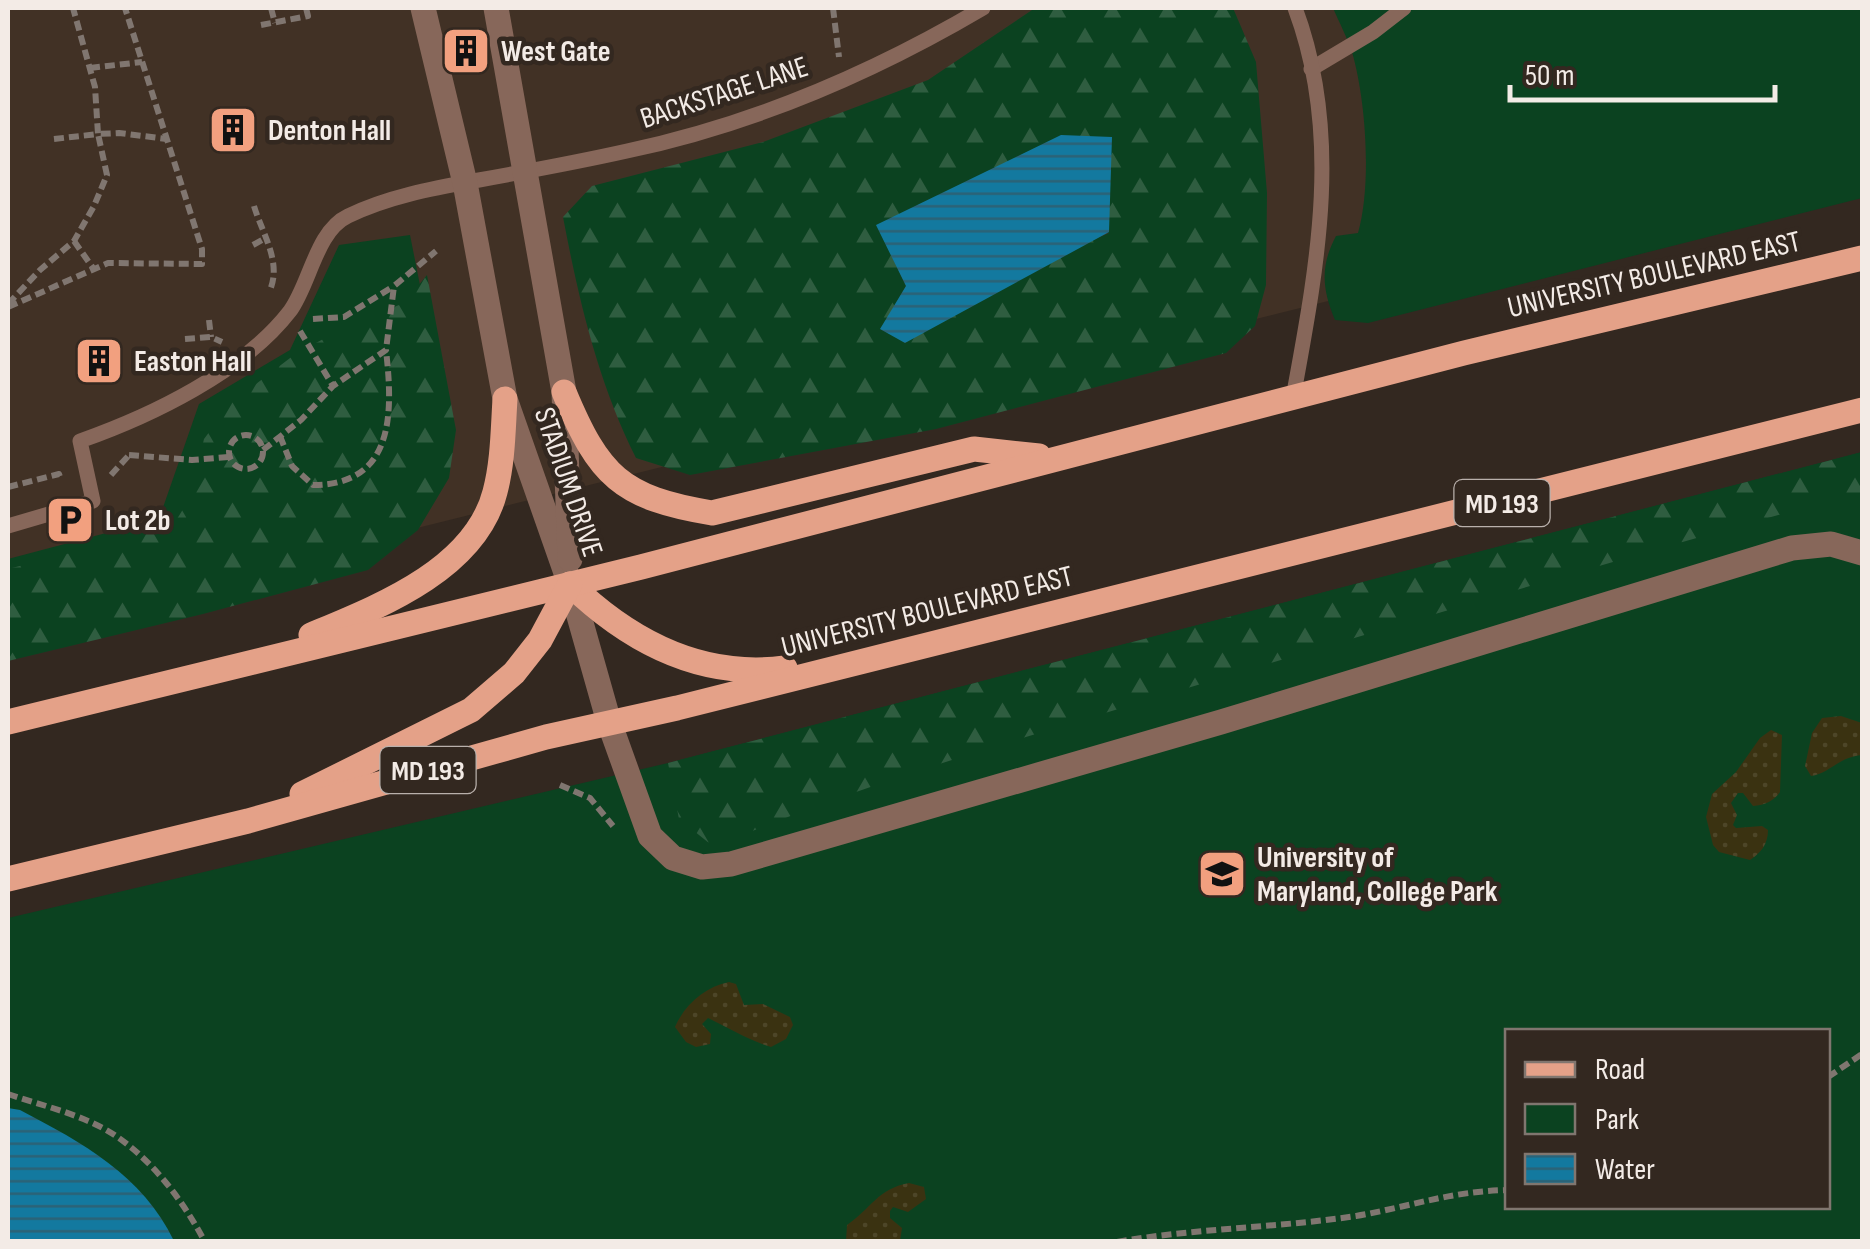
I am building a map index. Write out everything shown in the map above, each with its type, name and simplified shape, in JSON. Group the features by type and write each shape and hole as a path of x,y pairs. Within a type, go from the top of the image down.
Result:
{"main road":[{"name":"UNIVERSITY BOULEVARD EAST","path":"8,722 570,584 1464,353 1862,258"},
{"path":"564,392 593,455 608,472 645,496 670,506 712,513 974,449 1054,457"},
{"path":"248,662 329,628 418,583 462,550 484,520 495,495 502,458 505,400"},
{"name":"UNIVERSITY BOULEVARD EAST","path":"8,879 248,821 609,722 1862,410"},
{"path":"248,821 471,710 514,673 540,640 570,584 624,629 679,658 715,667 764,671 862,659"}],"street":[{"name":"STADIUM DRIVE","path":"423,8 464,183 505,400 570,584"},
{"name":"STADIUM DRIVE","path":"496,8 564,392 570,584"},
{"path":"570,584 609,722 650,836 673,858 702,866 731,864 1259,711 1792,548 1832,544 1862,553"}],"lane":[{"name":"BACKSTAGE LANE","path":"8,526 93,501 80,441 136,421 260,344 284,317 342,218 402,196 633,150 734,124 841,84 983,8"},
{"path":"1294,8 1311,69 1324,147 1324,196 1294,398"},
{"path":"1311,69 1373,32 1404,8"}],"path":[{"path":"8,306 40,270 74,241 106,175 95,87 73,8"},
{"path":"8,306 108,263 202,264 202,249 127,8"},
{"path":"271,8 275,23"},
{"path":"260,25 308,16 306,8"},
{"path":"834,8 838,46"},
{"path":"90,68 142,62"},
{"path":"54,139 120,133 167,139"},
{"path":"254,206 264,239 273,253 274,281 263,307 284,317 303,334 333,386"},
{"path":"253,245 264,239"},
{"path":"74,241 93,268"},
{"path":"284,317 344,317 394,286 436,251"},
{"path":"280,436 292,466 313,485 341,485 365,470 382,442 392,402 386,350 394,286"},
{"path":"185,339 210,338 208,320"},
{"path":"263,450 301,420 333,386 386,350"},
{"path":"129,455 192,460 228,457 240,469 252,469 261,461 263,450 258,440 242,435 229,446 228,457"},
{"path":"8,487 59,474"},
{"path":"1830,1076 1862,1054"},
{"path":"8,1094 114,1134 150,1165 174,1193 205,1242"},
{"path":"1118,1242 1161,1234 1360,1215 1478,1190 1505,1190"}],"shaded area":[{"path":"8,8 1862,8 1862,168 373,539 8,637"}],"green space":[{"path":"1035,8 1233,8 1256,62 1267,193 1266,285 1255,326 1226,353 936,429 690,475 636,458 591,341 563,217 592,186 763,142 928,80","holes":["877,225 1109,233 881,329 906,286"]},
{"path":"1333,8 1862,8 1862,198 1368,323 1335,320 1325,288 1327,257 1336,236 1358,233 1366,167 1357,72"},
{"path":"410,235 444,406 8,633 8,559 159,519 199,404 290,350 339,245"},
{"path":"427,275 456,430 449,478 418,530 368,570 8,661 8,569 172,527 190,498 204,439 231,403 294,355 347,326 404,303"},
{"name":"University of Maryland, College Park","path":"1862,452 1862,1241 8,1241 8,918 668,763"},
{"path":"1862,452 1862,516 1829,501 1585,570 945,762 714,847 679,819 668,763"}],"sand":[{"path":"1841,716 1862,723 1862,755 1811,776 1805,766 1812,733 1822,718"},
{"path":"1771,730 1782,735 1780,792 1761,805 1753,806 1743,793 1738,793 1731,803 1737,815 1733,825 1762,826 1768,830 1765,844 1750,860 1719,852 1713,845 1706,817 1712,794"},
{"path":"729,982 736,984 744,1005 763,1004 790,1017 793,1025 786,1039 771,1047 708,1018 702,1024 711,1034 710,1044 696,1047 686,1042 675,1027 684,1011 704,992"},
{"path":"909,1183 924,1187 926,1199 908,1212 893,1207 890,1211 890,1218 902,1228 900,1241 846,1241 847,1225 882,1194"}],"water":[{"path":"1061,135 1112,137 1109,232 905,343 880,329 906,286 876,225"},
{"path":"8,1108 43,1122 109,1163 145,1197 174,1241 8,1241"}],"place":[{"name":"West Gate","path":"466,51"},
{"name":"Denton Hall","path":"233,130"},
{"name":"Easton Hall","path":"99,361"},
{"name":"Lot 2b","path":"70,520"},
{"name":"University of Maryland, College Park","path":"1222,874"}]}
